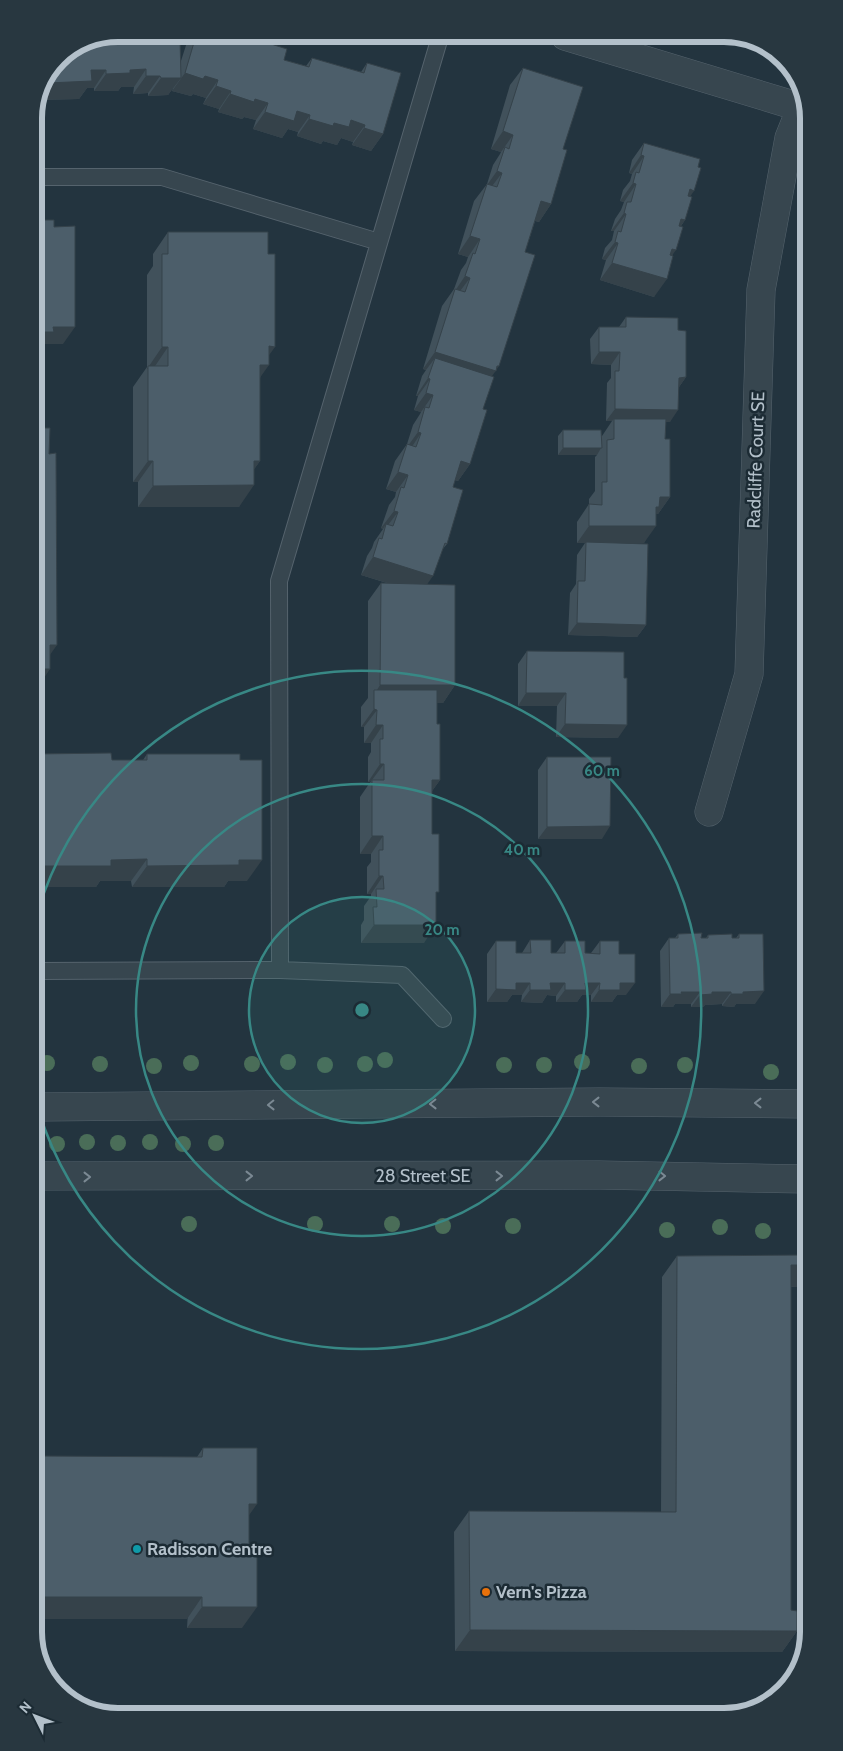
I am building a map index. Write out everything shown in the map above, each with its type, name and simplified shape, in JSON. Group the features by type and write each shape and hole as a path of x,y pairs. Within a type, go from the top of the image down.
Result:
{"street":[{"path":"587,43 799,107"},
{"name":"Radcliffe Court SE","path":"709,812 749,674 761,290 789,138 800,113"},
{"path":"43,1107 600,1102 800,1104"},
{"name":"28 Street SE","path":"43,1176 599,1175 800,1179"}],"lane":[{"path":"280,970 279,581 438,43"},
{"path":"43,177 162,177 379,242"},
{"path":"43,971 280,970 402,974 443,1019"}],"building":[{"path":"118,42 180,42 181,78 146,76 146,69 130,70 130,73 106,74 106,70 91,70 92,81 51,83 68,61 94,47"},
{"path":"194,42 265,42 287,49 284,60 309,67 312,58 364,73 367,63 401,73 383,134 364,128 365,125 351,120 349,127 334,123 333,126 309,119 310,115 297,111 294,121 265,112 268,103 255,99 254,102 230,94 231,91 216,86 218,80 205,76 203,79 185,73"},
{"path":"523,68 583,87 563,149 567,150 551,204 541,201 525,252 535,255 496,371 435,352 455,289 465,292 470,278 465,276 480,239 470,236 487,184 497,187 502,173 497,171 505,147 509,149 513,135 503,131"},
{"path":"644,143 700,159 698,167 701,168 694,191 690,189 688,196 692,197 685,220 681,219 679,226 683,227 676,250 672,249 670,255 673,256 667,279 612,263 618,243 615,242 618,231 621,232 627,202 631,202 636,184 633,183 636,172 639,173 644,156 641,155"},
{"path":"43,220 54,220 54,227 75,226 75,327 53,327 54,332 43,332"},
{"path":"168,232 268,232 268,254 275,254 275,347 269,346 269,365 260,365 260,461 254,461 254,485 153,486 153,461 148,461 148,366 168,366 168,347 162,347 162,254 168,254"},
{"path":"626,317 678,318 678,330 686,331 686,377 679,378 678,410 615,409 615,371 619,371 620,352 599,352 599,327 626,327"},
{"path":"435,358 494,377 483,409 487,410 470,464 461,461 453,487 463,490 447,544 445,543 433,576 373,557 379,538 382,539 386,524 393,526 398,512 394,511 401,487 404,488 408,475 398,472 407,444 416,447 421,433 418,432 425,407 429,408 433,395 426,393 430,379 428,378"},
{"path":"614,419 666,419 665,439 670,439 670,497 660,497 659,507 656,507 656,526 589,526 589,504 602,505 602,482 607,482 607,440 614,439"},
{"path":"43,428 50,428 49,454 56,453 57,645 50,645 50,669 43,669"},
{"path":"563,430 601,430 602,448 563,448"},
{"path":"586,542 648,544 646,625 577,623 578,581 585,581"},
{"path":"381,583 455,585 455,685 380,685"},
{"path":"527,651 624,652 624,678 627,678 627,725 565,724 566,693 526,693"},
{"path":"374,690 437,690 437,724 440,724 440,780 432,780 432,834 439,834 439,892 436,892 436,925 374,925 373,907 377,907 376,889 384,889 383,876 379,876 379,850 383,850 383,836 372,836 372,780 384,780 384,764 380,764 380,739 383,739 383,725 376,725 377,710 374,709"},
{"path":"111,753 112,760 147,760 147,754 240,754 240,760 262,760 262,860 239,860 239,865 147,866 147,859 111,860 111,866 43,866 43,754"},
{"path":"547,757 611,757 610,826 547,827"},
{"path":"702,933 701,938 708,938 708,935 732,934 732,938 739,938 739,934 763,934 764,991 743,992 743,994 712,992 712,994 700,995 700,992 681,992 682,994 670,994 669,938 678,938 678,934"},
{"path":"530,940 551,940 551,953 565,953 565,941 585,941 585,953 600,954 600,941 619,941 619,954 635,954 635,983 620,983 620,990 599,990 600,983 585,983 586,990 565,990 565,983 550,983 551,990 530,990 530,983 516,983 516,990 496,989 496,941 516,941 516,953 531,953"},
{"path":"800,1255 800,1265 791,1265 791,1610 797,1611 797,1631 470,1630 469,1511 676,1512 677,1256"},
{"name":"Radisson Centre","path":"203,1448 257,1448 257,1504 249,1504 249,1552 257,1552 257,1607 202,1607 202,1597 43,1597 43,1456 202,1457"}],"place":[{"name":"Radisson Centre","path":"137,1549"},
{"name":"Vern's Pizza","path":"486,1592"}]}
